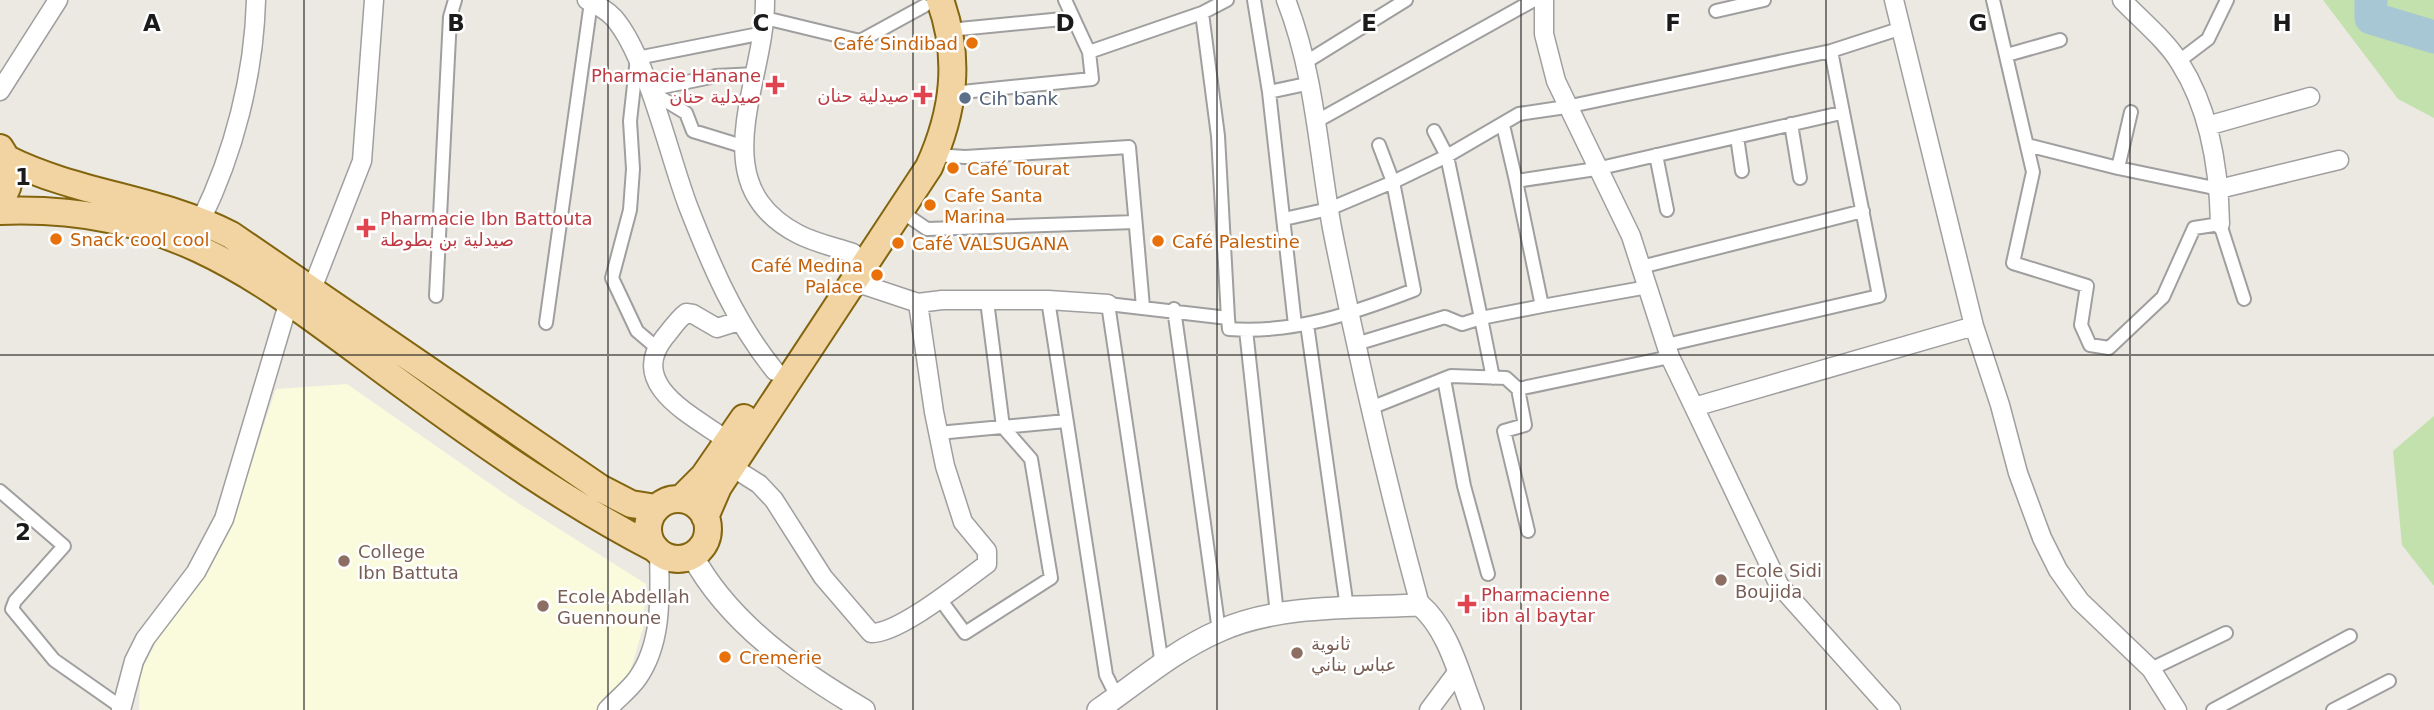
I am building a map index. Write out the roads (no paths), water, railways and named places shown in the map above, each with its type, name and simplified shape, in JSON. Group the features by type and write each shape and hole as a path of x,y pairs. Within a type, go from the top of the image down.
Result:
{"main road":[{"path":"0,211 78,212 160,232 209,251 289,301 410,390 591,514 657,551 678,559 692,555 706,538 705,517 732,467 902,212 935,155 952,93 954,60 949,30 929,2"},
{"path":"681,499 704,476 907,171 923,138 933,106 936,62 929,2"},
{"path":"4,154 38,174 201,220 249,245 600,488 631,504 656,508"},
{"path":"0,200 9,185 4,154"},
{"path":"657,551 648,531 656,508 667,501 681,499 697,506 705,517"}],"street":[{"path":"0,91 58,0"},
{"path":"201,220 222,171 239,115 251,62 256,0"},
{"path":"313,289 362,162 374,0"},
{"path":"436,296 450,17 455,0"},
{"path":"952,93 1091,79 1089,52 1065,0"},
{"path":"1089,52 1202,13 1227,0"},
{"path":"1254,0 1269,92 1284,219 1347,608"},
{"path":"1286,0 1311,83 1329,209 1349,315 1373,407 1393,504 1420,605 1432,615 1473,710"},
{"path":"1306,62 1406,0"},
{"path":"1317,121 1534,0"},
{"path":"1544,0 1548,55 1566,107 1631,236 1668,351 1779,585 1891,710"},
{"path":"1716,11 1764,0"},
{"path":"1894,0 1974,326 2018,473 2042,538 2058,570 2080,601 2151,668 2177,710"},
{"path":"1993,0 2033,172 2013,263 2087,285 2081,325 2090,345 2109,348 2163,297 2194,228 2220,224"},
{"path":"2122,0 2179,61 2202,104 2219,188 2220,224 2244,299"},
{"path":"2179,61 2207,39 2227,0"},
{"path":"546,323 589,1 613,17 637,58 689,208 738,321 775,371"},
{"path":"637,58 765,17 860,41 929,2"},
{"path":"1202,13 1217,136 1229,329 1301,325 1349,315 1414,290 1393,182 1379,145"},
{"path":"765,17 742,146 749,181 761,202 778,220 798,234 853,253"},
{"path":"949,30 1073,18"},
{"path":"1284,219 1329,209 1393,182 1447,156 1519,114 1566,107 1831,51 1899,29"},
{"path":"2007,55 2060,40"},
{"path":"1518,389 1879,296 1841,113 1831,51"},
{"path":"637,58 630,121 633,169 631,210 612,278 637,331 657,348"},
{"path":"648,90 716,76 756,74"},
{"path":"1269,92 1311,83"},
{"path":"648,90 686,113 693,131 742,146"},
{"path":"2207,126 2310,97"},
{"path":"2118,168 2131,112"},
{"path":"1516,181 1596,169 1841,113"},
{"path":"1791,124 1800,178"},
{"path":"1503,125 1542,306"},
{"path":"1434,131 1447,156 1493,378"},
{"path":"1737,136 1742,172"},
{"path":"2027,145 2118,168 2219,188 2339,160"},
{"path":"935,155 965,157 1129,148 1143,307"},
{"path":"1656,155 1667,209"},
{"path":"1641,267 1863,211"},
{"path":"902,212 927,229 1135,222"},
{"path":"855,282 918,303 942,299 1048,300 1174,309 1228,318"},
{"path":"1356,344 1445,317 1462,324 1648,287"},
{"path":"1048,300 1106,676 1117,697"},
{"path":"0,491 64,546 15,601 12,609 54,660 121,708 134,661 145,639 196,572 225,519 289,301"},
{"path":"940,599 965,633 1051,578 1031,458 1003,427 987,301"},
{"path":"732,467 759,484 774,500 823,577 871,633 886,631 940,599 987,564 987,551 962,522 938,433 918,303"},
{"path":"1108,304 1162,665"},
{"path":"1174,309 1219,631"},
{"path":"728,441 657,385 652,370 657,348 685,313 693,314 717,328 738,321"},
{"path":"1694,408 1974,326"},
{"path":"1245,330 1277,614"},
{"path":"1373,407 1451,376 1506,378 1518,389 1525,425 1504,431 1528,531"},
{"path":"1444,380 1464,486 1488,574"},
{"path":"938,433 1066,421"},
{"path":"607,710 637,679 651,648 659,607 657,551"},
{"path":"692,555 719,598 741,621 820,684 864,710"},
{"path":"1098,710 1162,665 1219,631 1277,614 1420,605"},
{"path":"2151,668 2226,633"},
{"path":"2213,710 2350,636"},
{"path":"1429,710 1458,671"},
{"path":"2333,710 2389,681"}],"waterway":[{"path":"2371,0 2371,18 2434,37"}],"place":[{"name":"Café Sindibad","path":"972,43"},
{"name":"Pharmacie Hanane صيدلية حنان","path":"775,85"},
{"name":"صيدلية حنان","path":"923,95"},
{"name":"Cih bank","path":"965,98"},
{"name":"Café Tourat","path":"953,168"},
{"name":"Cafe Santa Marina","path":"930,205"},
{"name":"Pharmacie Ibn Battouta صيدلية بن بطوطة","path":"366,228"},
{"name":"Snack cool cool","path":"56,239"},
{"name":"Café Palestine","path":"1158,241"},
{"name":"Café VALSUGANA","path":"898,243"},
{"name":"Café Medina Palace","path":"877,275"},
{"name":"College Ibn Battuta","path":"344,561"},
{"name":"Ecole Sidi Boujida","path":"1721,580"},
{"name":"Pharmacienne ibn al baytar","path":"1467,604"},
{"name":"Ecole Abdellah Guennoune","path":"543,606"},
{"name":"ثانوية عباس بناني","path":"1297,653"},
{"name":"Cremerie","path":"725,657"}]}
